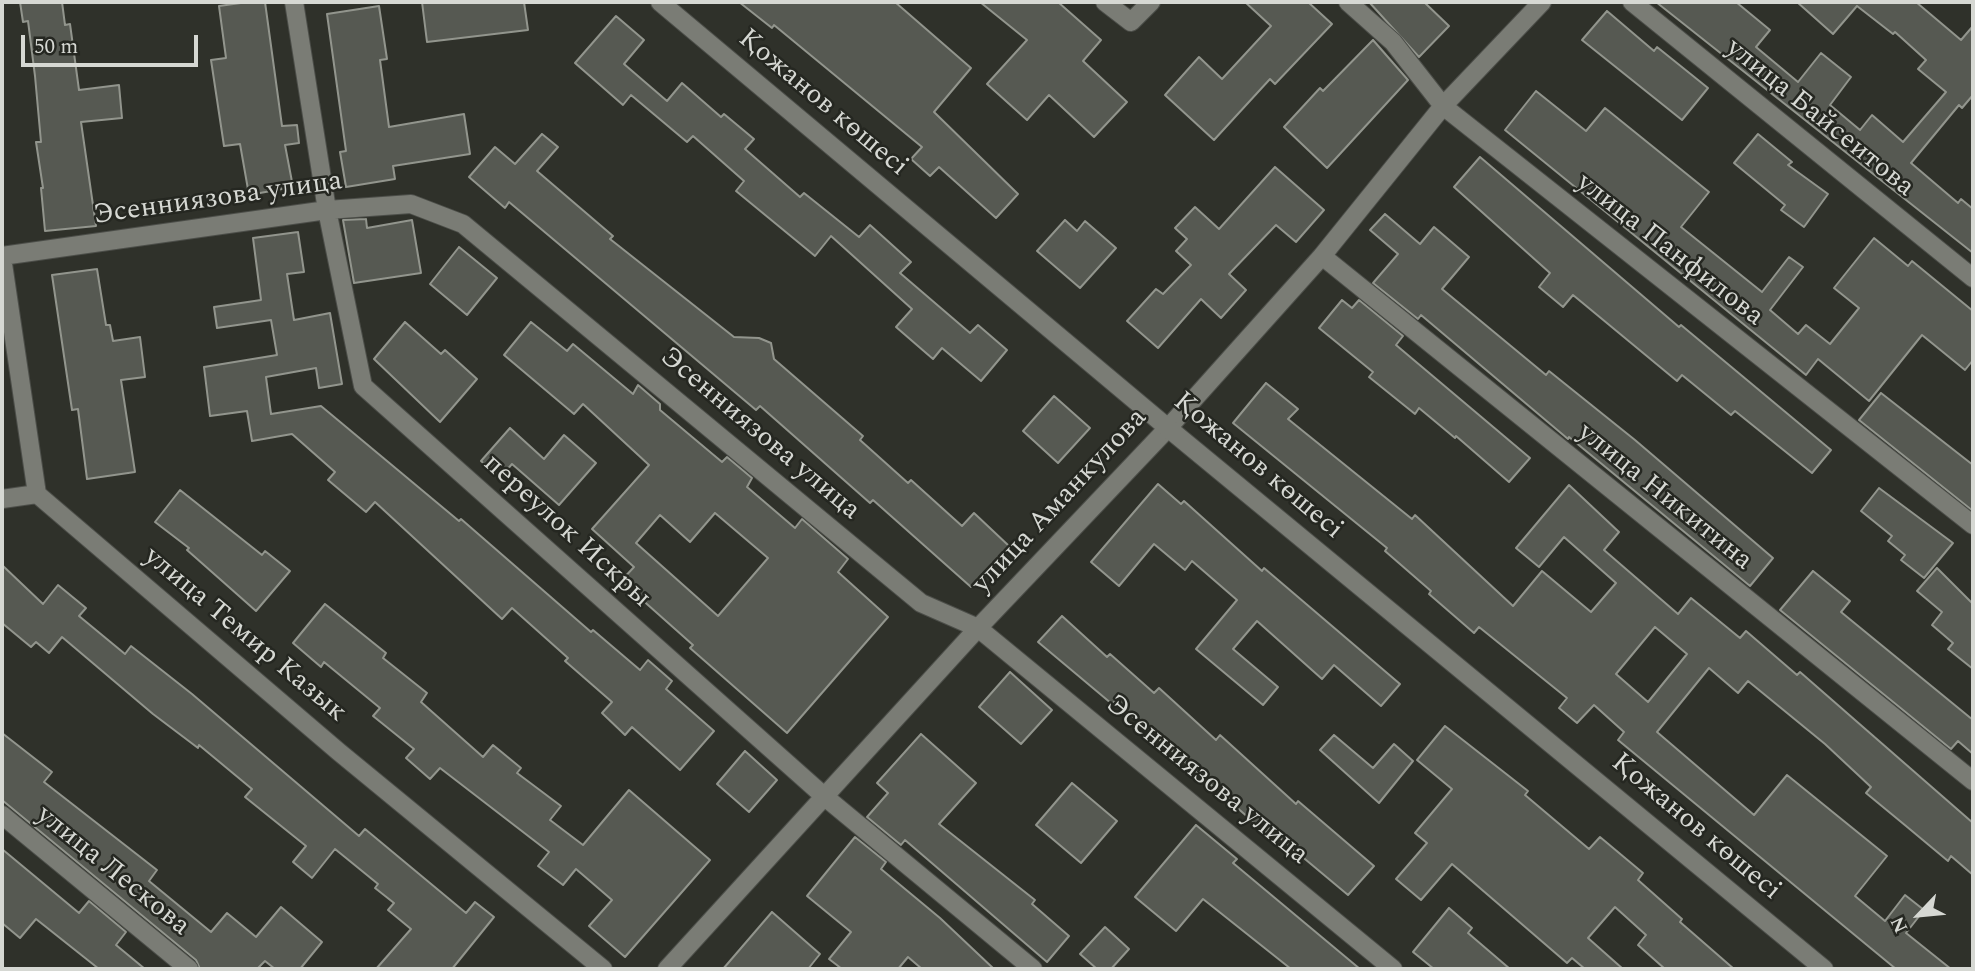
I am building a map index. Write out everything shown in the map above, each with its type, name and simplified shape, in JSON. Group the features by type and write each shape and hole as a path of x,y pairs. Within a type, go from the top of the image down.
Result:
{"street":[{"name":"переулок Искры","path":"294,2 327,210 363,386 825,797 1033,969"},
{"name":"Қожанов көшесі","path":"660,2 1168,428 1824,969"},
{"path":"1105,2 1131,22 1151,2"},
{"name":"улица Панфилова","path":"1348,2 1393,43 1443,106 1973,525"},
{"name":"улица Аманкулова","path":"667,969 978,628 1168,428 1322,256 1443,106 1542,2"},
{"name":"улица Байсеитова","path":"1632,2 1973,278"},
{"name":"Эсенниязова улица","path":"2,256 327,210 411,204 463,224 920,603 978,628 1393,969"},
{"path":"2,256 37,495 2,499"},
{"name":"улица Никитина","path":"1322,256 1973,781"},
{"name":"улица Темир Казык","path":"37,495 339,752 603,969"},
{"name":"улица Лескова","path":"2,815 189,969"}],"building":[{"path":"20,2 62,2 65,25 70,24 79,90 119,85 122,118 81,122 96,226 45,231 43,188 36,142 41,142 35,76 28,21 23,22"},
{"path":"265,2 282,126 297,125 299,143 285,145 293,187 249,195 240,144 224,146 211,60 226,58 219,6"},
{"path":"422,2 524,2 528,30 427,42"},
{"path":"739,2 895,2 971,68 934,112 1018,194 996,218 939,167 930,176 911,159 922,147 774,25 772,28"},
{"path":"980,2 1058,2 1101,40 1083,61 1127,102 1094,137 1049,95 1027,120 987,84 1027,40"},
{"path":"1245,2 1308,2 1332,24 1275,84 1270,79 1214,140 1165,95 1199,57 1222,79 1271,26"},
{"path":"1369,2 1424,2 1449,26 1419,57"},
{"path":"1656,2 1736,2 1770,30 1756,47 1798,82 1821,53 1851,77 1830,105 1860,130 1872,115 1903,142 1946,92 1918,69 1926,60 1895,32 1893,34 1857,6 1833,34 1797,2 1916,2 1961,40 1973,26 1973,95 1962,108 1959,105 1911,163 1958,203 1961,199 1973,209 1973,253"},
{"path":"379,6 387,59 380,60 389,127 464,114 470,154 393,166 395,179 346,187 340,152 346,151 327,14"},
{"path":"1607,11 1654,51 1657,47 1708,88 1682,120 1582,40"},
{"path":"616,16 644,40 624,64 667,101 682,83 721,117 724,114 754,139 745,149 800,197 804,193 859,237 870,225 911,262 900,273 970,333 978,325 1007,350 981,381 942,348 933,359 896,327 912,309 831,236 815,256 736,191 744,181 693,136 687,142 631,95 623,105 575,63"},
{"path":"1373,40 1408,80 1327,168 1284,127 1320,88 1323,91"},
{"path":"1536,91 1586,131 1605,108 1709,192 1681,227 1762,292 1789,257 1803,267 1770,310 1798,334 1806,325 1830,344 1859,308 1834,288 1874,238 1908,266 1912,261 1973,311 1973,360 1965,370 1922,335 1869,401 1818,359 1806,375 1505,130"},
{"path":"542,134 558,147 537,171 613,236 610,239 734,337 759,338 771,343 774,359 863,436 860,440 908,483 911,480 962,526 974,513 1009,546 971,587 873,500 870,503 760,406 756,410 509,202 505,208 469,177 495,147 515,164"},
{"path":"1758,134 1792,162 1788,165 1828,194 1804,227 1781,210 1785,205 1734,163"},
{"path":"1480,157 1679,327 1681,325 1831,450 1812,473 1735,411 1731,415 1682,375 1677,381 1573,295 1563,307 1539,287 1550,273 1454,187"},
{"path":"1275,167 1324,210 1296,242 1276,225 1229,274 1246,290 1221,318 1201,299 1158,348 1127,321 1156,289 1163,294 1191,265 1176,251 1187,239 1175,228 1195,207 1219,229"},
{"path":"1385,214 1420,244 1434,227 1469,257 1442,289 1546,375 1549,371 1635,440 1773,558 1750,586 1569,437 1568,439 1421,315 1418,319 1373,283 1398,254 1370,230"},
{"path":"366,219 367,228 412,220 421,273 354,283 343,220"},
{"path":"1065,220 1077,231 1085,221 1116,248 1080,288 1037,251"},
{"path":"298,232 304,272 287,274 294,320 330,313 342,384 319,388 316,368 266,377 271,414 321,406 459,521 461,519 591,632 593,630 640,670 648,660 672,681 666,689 714,731 680,770 632,727 625,735 602,713 612,702 565,661 568,658 512,608 502,619 375,502 366,512 328,480 335,472 292,434 252,441 247,411 210,416 204,367 277,355 271,320 217,328 214,307 261,300 253,238"},
{"path":"459,247 497,278 467,315 430,284"},
{"path":"97,269 106,325 110,325 113,341 140,337 145,377 121,380 135,472 87,479 78,409 72,410 52,275"},
{"path":"1342,300 1352,308 1359,300 1403,336 1396,345 1530,458 1509,482 1419,408 1415,414 1369,377 1373,372 1319,328"},
{"path":"405,322 441,354 445,350 477,379 440,422 374,359"},
{"path":"531,322 567,351 573,344 633,394 638,385 660,404 660,410 722,462 727,457 752,478 747,487 795,528 802,519 848,559 838,572 888,617 787,733 690,648 693,645 621,581 634,567 592,529 649,465 583,404 574,414 504,355","holes":["715,513 768,558 718,616 636,543 660,515 690,542"]},
{"path":"1266,383 1298,409 1288,419 1412,519 1415,515 1513,606 1542,571 1591,612 1616,583 1564,537 1539,567 1516,548 1569,485 1619,532 1604,550 1678,614 1691,598 1740,638 1746,631 1797,675 1800,672 1973,823 1973,875 1951,856 1948,861 1866,793 1871,787 1825,744 1748,681 1738,693 1709,668 1657,732 1754,815 1787,775 1887,856 1855,896 1885,921 1905,895 1924,910 1906,933 1951,969 1896,969 1618,740 1624,732 1594,705 1577,723 1559,708 1567,698 1479,627 1474,633 1429,594 1431,591 1385,551 1387,548 1233,423","holes":["1655,627 1687,654 1648,702 1616,674"]},
{"path":"1881,393 1973,465 1973,511 1859,420"},
{"path":"1054,396 1090,428 1058,463 1023,431"},
{"path":"510,428 544,459 564,435 596,463 559,505 512,464 500,478 481,461"},
{"path":"1158,484 1181,504 1184,501 1262,571 1264,568 1400,684 1381,706 1334,665 1322,679 1257,621 1233,649 1278,687 1263,705 1196,649 1237,600 1192,561 1185,570 1154,544 1119,586 1091,562"},
{"path":"1879,488 1953,543 1924,578 1901,560 1905,555 1888,541 1892,536 1861,511"},
{"path":"180,490 262,555 265,551 290,571 256,611 187,550 189,548 155,522"},
{"path":"2,565 43,604 58,585 86,608 79,616 125,654 131,646 192,694 359,836 365,829 466,913 475,902 494,917 452,969 376,969 411,929 388,910 394,903 375,888 378,884 335,849 312,878 293,862 306,846 245,797 252,789 199,745 198,748 153,714 62,637 49,653 36,642 31,647 2,623"},
{"path":"1937,568 1973,604 1973,669 1948,649 1953,643 1932,625 1942,612 1917,591"},
{"path":"1813,571 1850,601 1841,612 1973,720 1973,754 1958,741 1951,749 1780,610"},
{"path":"325,604 386,653 383,658 427,693 421,702 483,757 493,745 521,768 517,773 561,806 550,820 583,845 629,790 710,860 625,957 589,926 612,900 576,869 563,885 538,866 549,852 440,768 430,779 406,758 414,749 373,716 380,708 324,662 321,667 293,643"},
{"path":"1062,616 1107,657 1110,654 1154,693 1159,688 1216,740 1220,735 1296,804 1298,801 1374,866 1348,895 1269,829 1266,833 1115,701 1112,704 1038,642"},
{"path":"1010,672 1052,710 1021,744 979,707"},
{"path":"1445,726 1528,791 1525,795 1589,849 1600,837 1643,873 1638,880 1682,919 1680,922 1734,969 1665,969 1638,945 1646,935 1615,907 1588,938 1623,969 1585,969 1572,958 1567,963 1452,864 1421,900 1396,879 1427,843 1415,833 1452,789 1417,760"},
{"path":"2,733 52,772 44,782 157,870 149,881 211,932 227,913 256,937 281,907 322,942 300,969 275,969 265,961 257,969 200,969 196,960 2,800"},
{"path":"921,734 976,783 939,824 1035,900 1032,904 1069,936 1047,962 905,840 901,845 867,817 888,793 877,783"},
{"path":"1334,735 1373,768 1394,744 1413,761 1379,803 1320,750"},
{"path":"745,751 777,780 749,812 717,784"},
{"path":"1072,783 1117,821 1081,863 1036,825"},
{"path":"1196,825 1237,859 1233,863 1360,969 1291,969 1203,899 1176,931 1135,897"},
{"path":"855,837 886,862 881,869 940,918 994,969 922,969 908,957 898,969 842,969 829,959 851,932 807,896"},
{"path":"2,849 79,913 89,901 126,932 116,945 145,969 99,969 36,919 20,938 2,923"},
{"path":"1449,908 1472,928 1468,933 1510,969 1434,969 1413,952"},
{"path":"772,912 820,954 808,969 723,969"},
{"path":"1105,927 1129,949 1111,969 1097,969 1080,954"}]}
